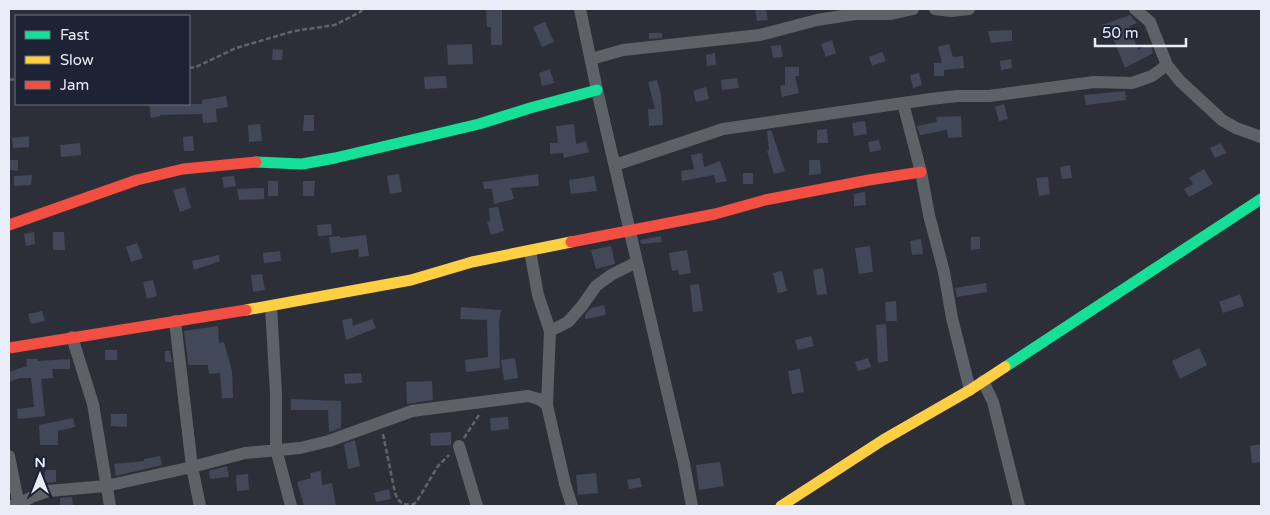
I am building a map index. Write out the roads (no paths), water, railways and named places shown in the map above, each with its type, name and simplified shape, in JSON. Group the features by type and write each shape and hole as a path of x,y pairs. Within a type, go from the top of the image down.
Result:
{"street":[{"path":"580,9 692,506"},
{"path":"591,59 623,50 760,35 817,20 855,14 891,14 913,9"},
{"path":"935,9 951,11 969,9"},
{"path":"1136,9 1150,22 1167,65 1180,81 1222,120 1236,128 1261,137"},
{"path":"615,165 723,129 957,96 989,96 1094,82 1132,83 1152,76 1167,65"},
{"path":"9,225 137,180 174,172 230,164 259,162 302,164 335,158 479,124 597,90"},
{"path":"903,103 921,172 929,215 944,272 952,318 970,390"},
{"path":"9,348 270,306 411,280 472,262 631,232 715,214 765,200 921,172"},
{"path":"781,506 883,440 970,390 1261,199"},
{"path":"530,251 538,295 550,331 547,405 565,484 572,506"},
{"path":"550,331 568,322 596,286 611,275 638,262"},
{"path":"270,306 276,394 276,449 291,506"},
{"path":"175,320 192,467 200,506"},
{"path":"72,337 93,404 110,506"},
{"path":"983,381 993,402 1019,506"},
{"path":"9,456 16,506 48,491 106,486 245,453 300,448 329,441 412,411 528,396 539,399 547,405"},
{"path":"459,446 477,506"}]}
